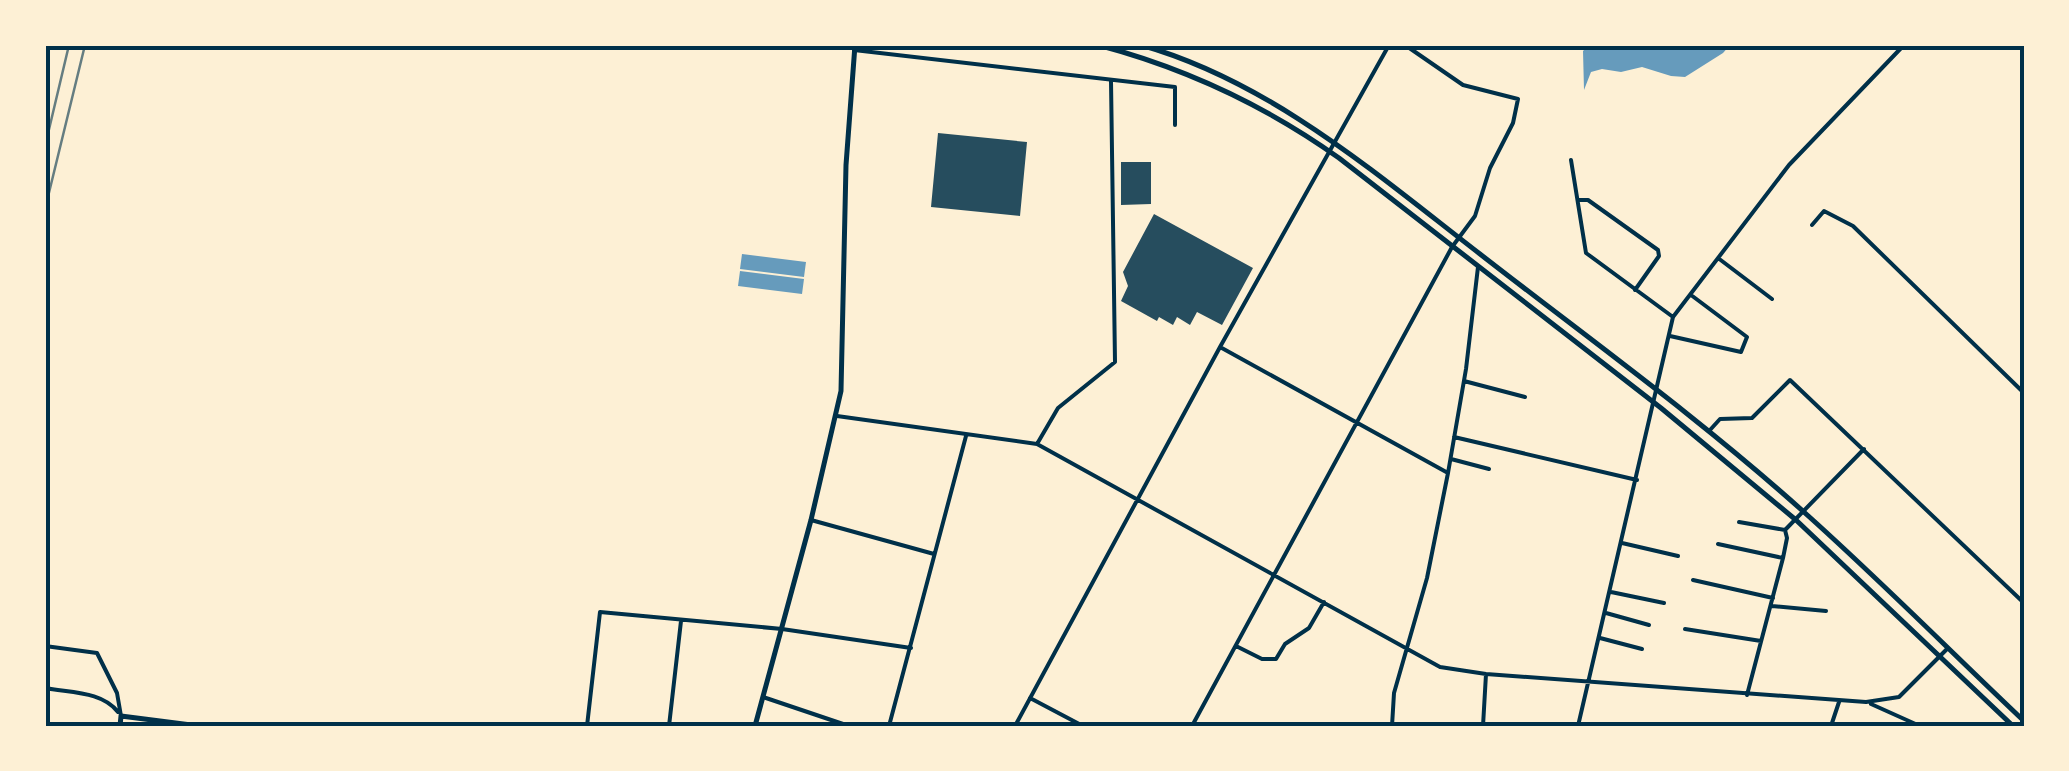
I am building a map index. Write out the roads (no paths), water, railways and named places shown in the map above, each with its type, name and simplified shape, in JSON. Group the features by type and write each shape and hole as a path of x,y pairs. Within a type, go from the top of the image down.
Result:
{"street":[{"path":"1098,45 1154,60 1213,85 1330,151 1654,403 1796,520 2012,726"},
{"path":"1141,45 1234,82 1335,142 1657,390 1804,512 2024,721"},
{"path":"1015,726 1389,45"},
{"path":"1192,726 1452,247 1475,216 1490,168 1513,124 1518,101 1460,84 1405,45"},
{"path":"1578,726 1673,318 1789,165 1904,45"},
{"path":"755,726 837,416 843,368 846,166 855,47 1175,87 1175,125"},
{"path":"1037,444 1058,408 1115,362 1111,81"},
{"path":"1571,160 1586,252 1673,318"},
{"path":"1578,200 1588,200 1658,250 1659,256 1636,290"},
{"path":"1812,225 1824,212 1852,226 2024,393"},
{"path":"1718,258 1772,299"},
{"path":"1392,726 1394,694 1427,578 1448,473 1478,266"},
{"path":"1670,336 1741,352 1747,336 1690,296"},
{"path":"1220,347 1448,473"},
{"path":"1708,433 1717,420 1752,418 1790,380 2024,602"},
{"path":"1464,382 1525,397"},
{"path":"837,416 1037,444 1440,667 1486,674 1866,702 1901,696 1947,649"},
{"path":"889,726 967,434"},
{"path":"1454,437 1637,480"},
{"path":"1785,530 1864,448"},
{"path":"1450,459 1489,468"},
{"path":"811,520 934,554"},
{"path":"1739,522 1785,530"},
{"path":"1747,695 1772,606 1787,538 1785,530"},
{"path":"1622,543 1678,556"},
{"path":"1718,544 1783,558"},
{"path":"1694,580 1773,598"},
{"path":"1610,592 1664,603"},
{"path":"1235,645 1262,659 1276,659 1285,644 1309,628 1324,602"},
{"path":"1772,606 1826,611"},
{"path":"586,726 600,612 782,629 911,648"},
{"path":"1606,613 1648,625"},
{"path":"669,726 681,621"},
{"path":"1685,629 1762,641"},
{"path":"1600,638 1642,649"},
{"path":"45,646 97,653 117,694 120,726"},
{"path":"1483,726 1486,674"},
{"path":"45,688 100,697 121,716 199,726"},
{"path":"763,697 849,726"},
{"path":"1030,698 1083,726"},
{"path":"1831,726 1839,701"},
{"path":"1866,702 1920,726"}],"water":[{"path":"1595,45 1730,45 1685,77 1642,67 1621,72 1602,69 1591,72 1584,90 1583,51"},
{"path":"742,254 806,262 804,277 740,269"},
{"path":"740,271 804,279 802,294 738,286"}],"railway":[{"path":"45,52 47,45"},
{"path":"46,142 69,45"},
{"path":"45,209 85,45"}]}
